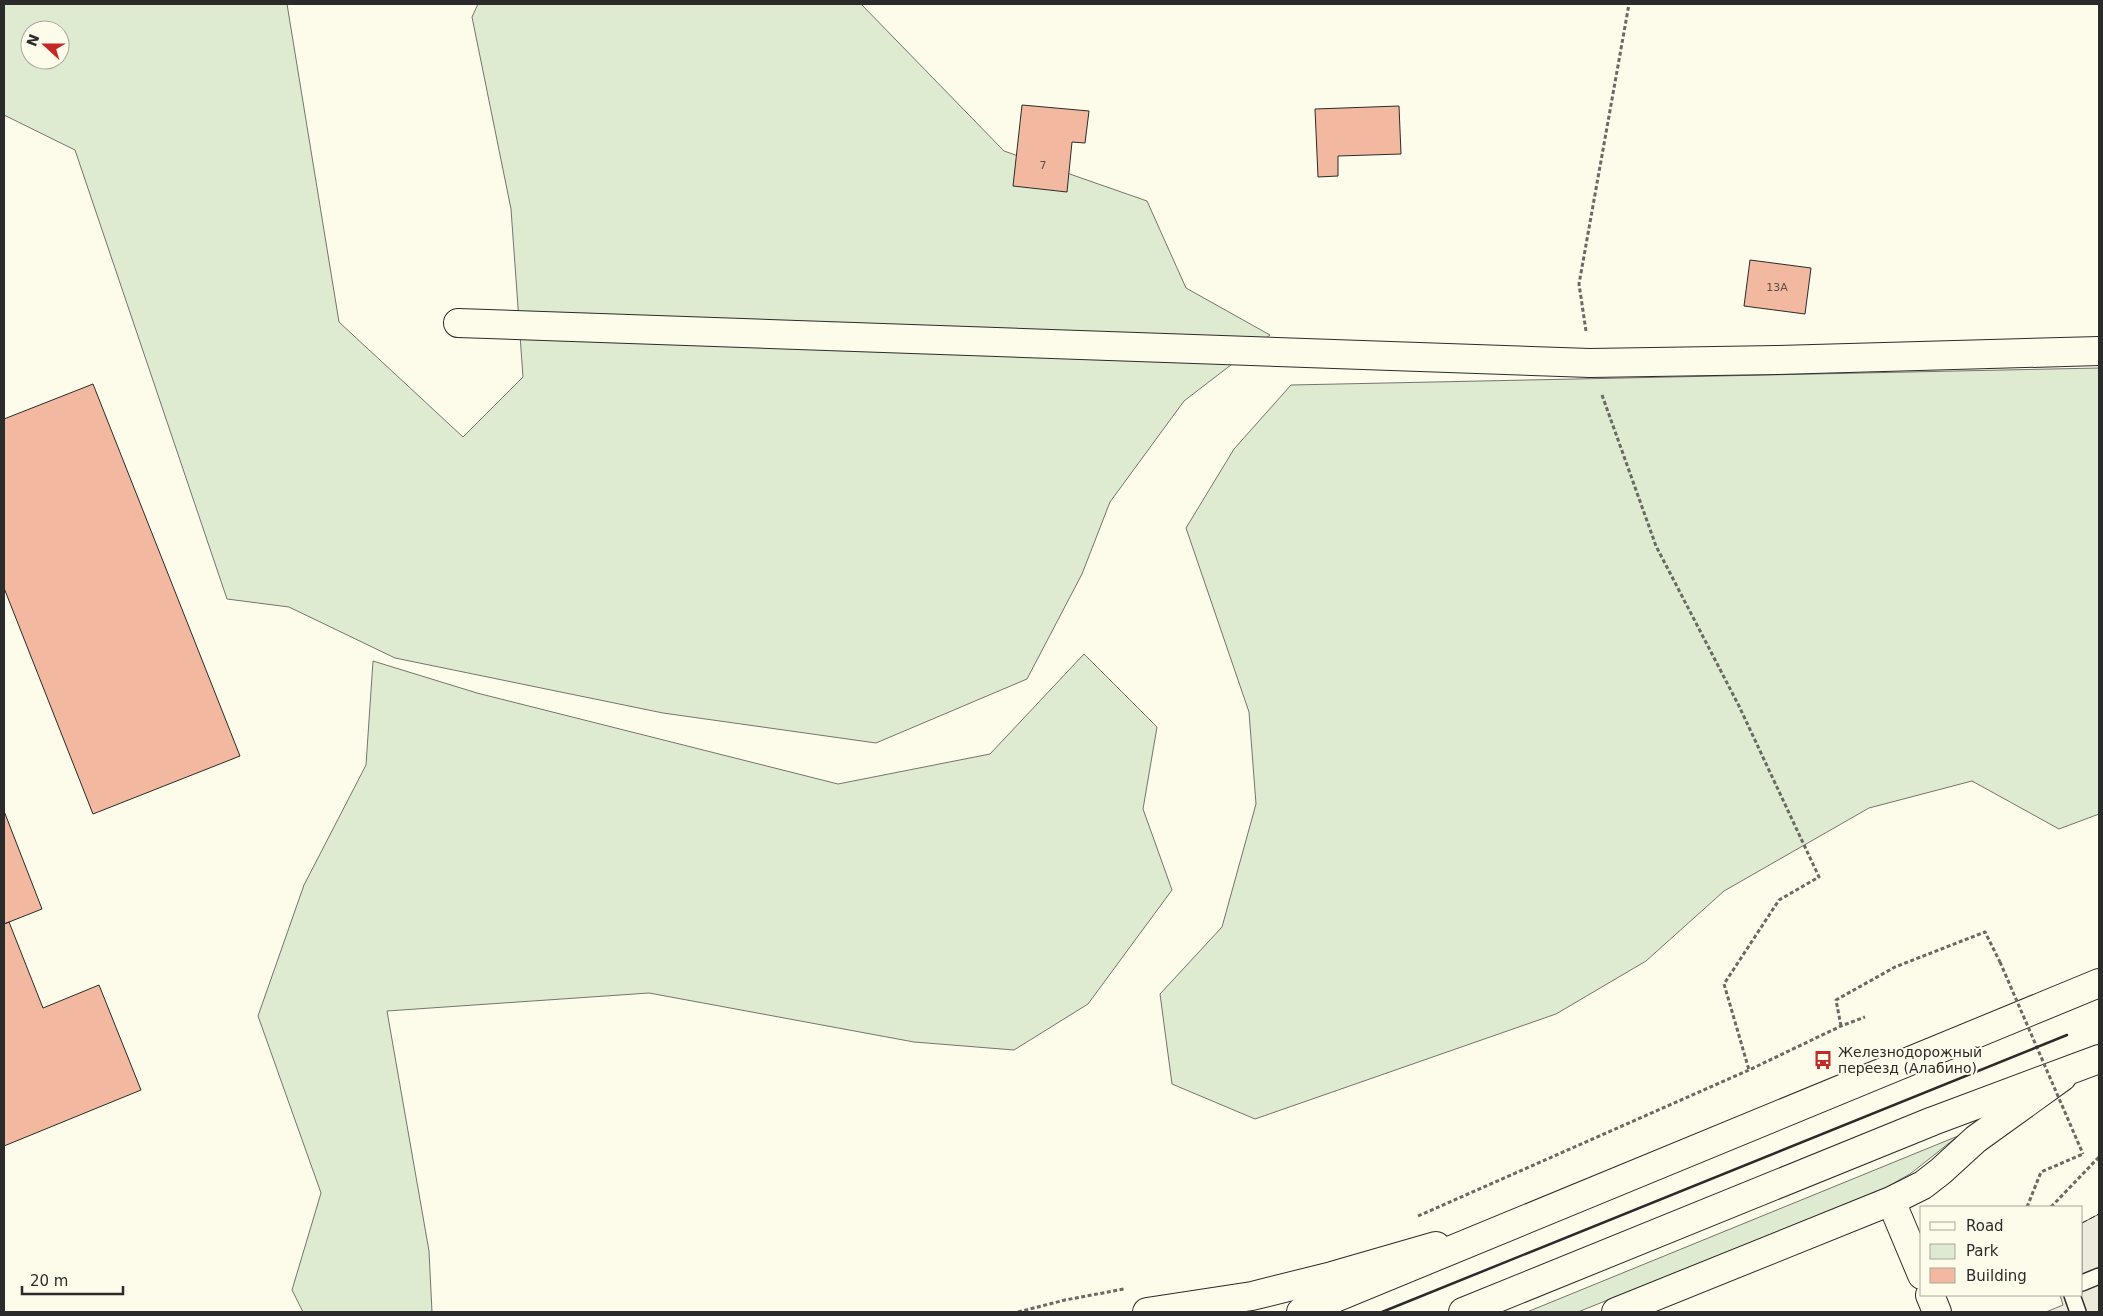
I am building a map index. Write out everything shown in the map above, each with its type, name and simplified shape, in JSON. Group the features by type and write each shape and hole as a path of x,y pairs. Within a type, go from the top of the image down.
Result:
{"main road":[{"path":"458,323 1590,363 2099,352"},
{"path":"1301,1312 1543,1214 2099,983"},
{"path":"1628,1310 1891,1201 1923,1185 1976,1139 2088,1063"},
{"path":"1463,1312 1933,1121 2088,1063"},
{"path":"1891,1201 1920,1270"},
{"path":"1147,1312 1279,1290 1342,1274 1543,1214"},
{"path":"1930,1296 1937,1312"}],"lane":[{"path":"2083,1283 2099,1276"},
{"path":"2072,1296 2078,1312"}],"path":[{"path":"1629,4 1579,284 1590,363 1656,546 1739,706 1818,877 1779,900 1724,984 1749,1070"},
{"path":"1841,1026 1836,1000 1895,967 1985,932 2000,962 2083,1154 2041,1172 2027,1206"},
{"path":"1410,1219 1749,1070 1841,1026 1865,1017"},
{"path":"2052,1206 2099,1157"},
{"path":"1018,1312 1065,1300 1133,1288"}],"green space":[{"path":"4,4 287,4 339,322 463,437 523,377 511,209 472,17 478,4 861,4 1004,151 1147,201 1186,288 1270,335 1184,401 1110,502 1082,574 1027,679 876,743 663,713 395,658 289,607 227,599 75,150 4,115"},
{"path":"2099,368 2099,814 2059,829 1972,781 1869,808 1724,891 1646,961 1556,1014 1255,1119 1172,1084 1160,994 1222,927 1256,804 1249,712 1186,528 1234,449 1291,385"},
{"path":"1084,654 1157,727 1143,809 1172,890 1088,1004 1014,1050 914,1042 649,993 387,1011 429,1251 432,1312 303,1312 292,1290 321,1193 258,1016 304,885 366,765 373,661 477,693 838,784 990,754"},
{"path":"1958,1136 1910,1174 1887,1187 1578,1312 1527,1312"}],"shaded area":[{"path":"2099,1214 2099,1312 2046,1312 2063,1305 2060,1296 2083,1296 2083,1222"}],"building":[{"path":"1022,105 1089,111 1085,143 1072,142 1067,192 1013,186"},
{"path":"1399,106 1401,154 1338,156 1338,176 1318,177 1315,109"},
{"path":"1750,260 1811,268 1805,314 1744,306"},
{"path":"93,384 240,756 93,814 4,588 4,419"},
{"path":"4,811 42,909 4,924"},
{"path":"9,922 43,1008 99,985 141,1090 4,1146 4,924"}],"fence":[{"path":"2083,1222 2099,1214"}],"wall":[{"path":"1382,1312 2067,1035"}],"place":[{"name":"Железнодорожный переезд (Алабино)","path":"1823,1060"}]}
